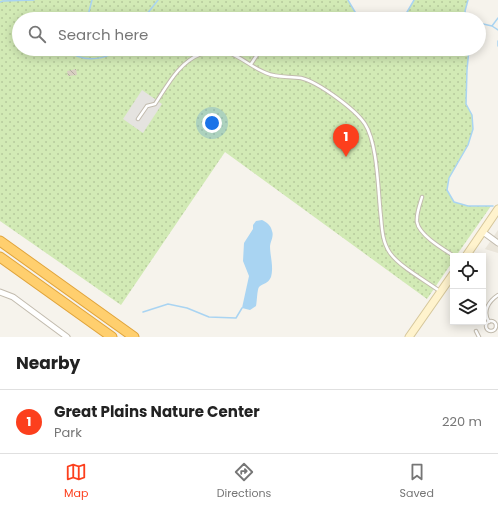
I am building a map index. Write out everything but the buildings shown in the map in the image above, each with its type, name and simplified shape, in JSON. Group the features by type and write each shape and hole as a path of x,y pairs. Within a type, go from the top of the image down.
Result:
{"highway":[{"path":"0,241 134,337"},
{"path":"0,257 112,337"}],"main road":[{"path":"468,253 498,209"},
{"path":"409,337 450,278"}],"street":[{"path":"482,232 498,243"},
{"path":"0,292 13,297 67,337"}],"lane":[{"path":"138,119 147,106 155,104 177,72 195,57 198,56"},
{"path":"235,56 259,70 272,75 310,81 345,105 361,120 370,133 373,145 383,239 386,246 399,263 441,292"},
{"path":"251,64 256,56"},
{"path":"422,197 417,219 420,229 428,237 450,253"},
{"path":"489,322 485,312 490,301 498,294"},
{"path":"489,322 495,322 497,326 494,331 490,333 486,328 486,325 489,322"},
{"path":"476,331 479,337"}],"shaded area":[{"path":"142,90 162,104 143,133 123,119"},
{"path":"498,230 498,253 485,249"}],"green space":[{"path":"0,0 348,0 355,12 12,12 12,56 468,56 466,104 472,115 473,129 468,145 449,178 447,190 454,202 469,206 491,206 458,253 450,253 450,265 427,299 225,152 121,305 0,221"},
{"path":"414,0 468,0 465,12 407,12"}],"water":[{"path":"262,220 269,225 273,233 270,246 272,273 268,281 259,287 256,306 250,310 242,308 249,276 243,261 244,243 256,221"}],"waterway":[{"path":"0,2 34,0"},
{"path":"89,12 92,0"},
{"path":"149,12 158,0"},
{"path":"348,0 355,12"},
{"path":"407,12 414,0"},
{"path":"465,12 468,0"},
{"path":"492,26 498,18"},
{"path":"486,25 498,30"},
{"path":"498,41 498,46"},
{"path":"77,56 87,59 108,56"},
{"path":"468,56 466,104 472,115 473,129 468,145 449,178 447,190 454,202 468,206 493,206"},
{"path":"143,312 168,304 187,308 209,317 236,318 242,308"}],"place":[{"name":"Great Plains Nature Center","path":"346,157"}]}
